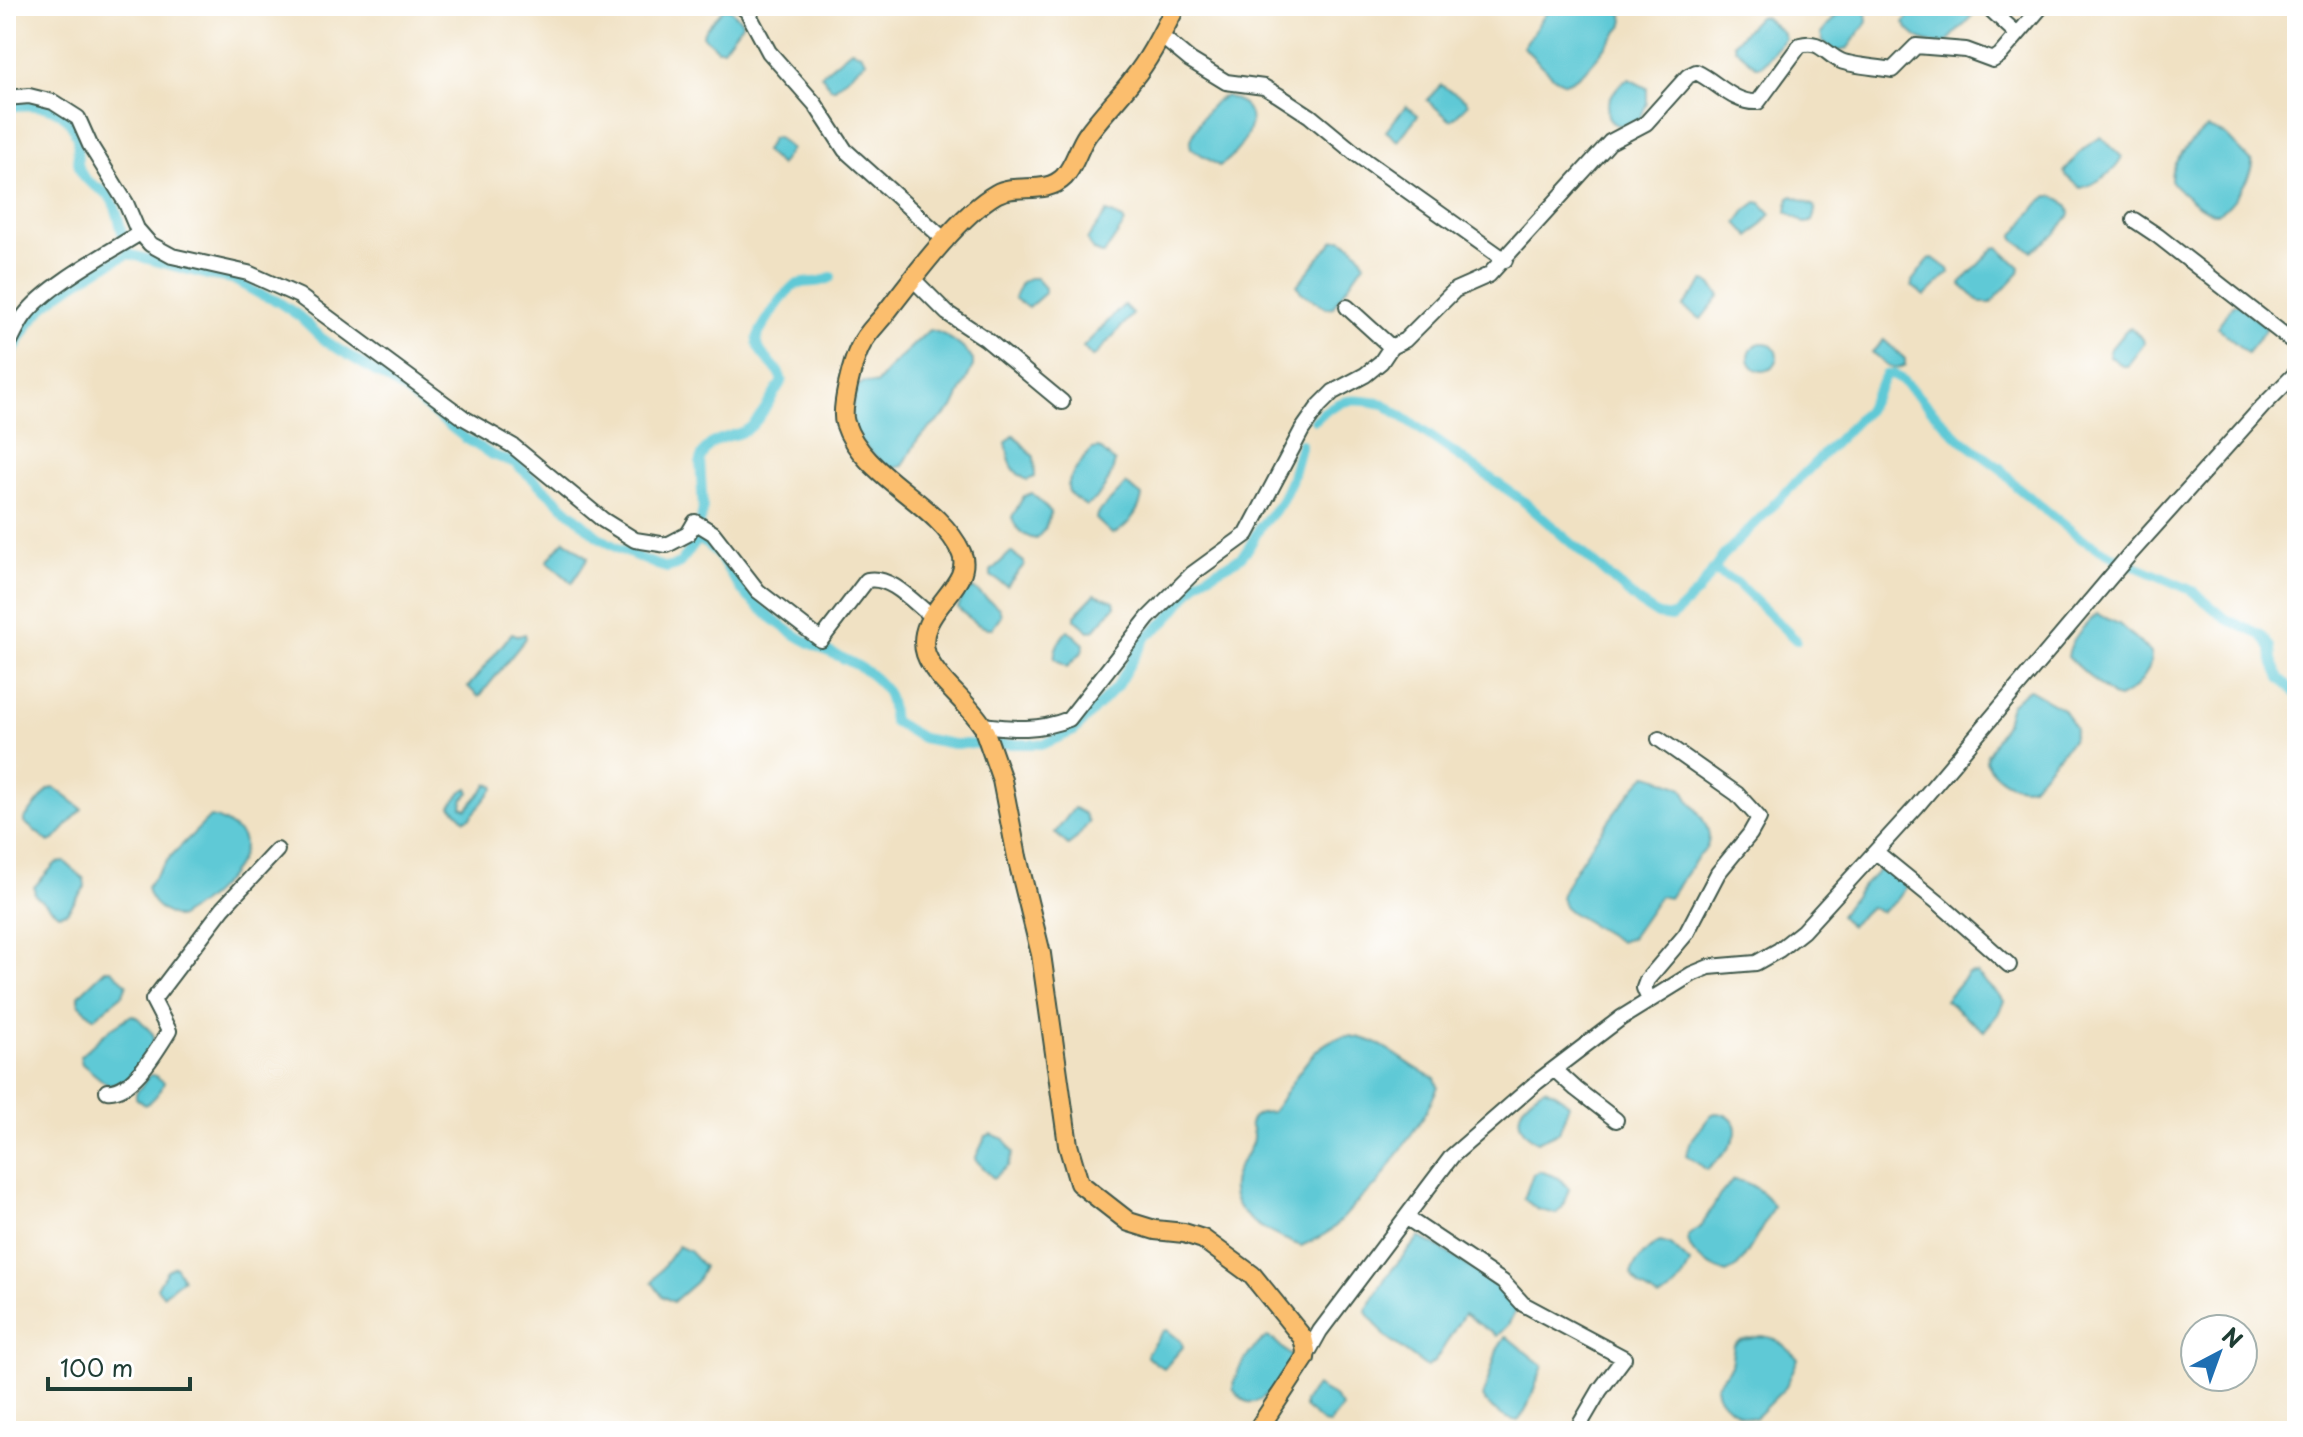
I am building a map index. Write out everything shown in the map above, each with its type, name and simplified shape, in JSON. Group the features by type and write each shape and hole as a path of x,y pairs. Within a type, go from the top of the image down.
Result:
{"main road":[{"path":"1176,6 1135,77 1083,141 1065,176 1049,186 1015,187 995,194 980,204 913,279 860,346 843,417 855,443 949,533 965,561 962,575 926,624 926,653 983,728 1007,799 1017,857 1041,954 1068,1145 1079,1183 1129,1222 1203,1239 1252,1275 1299,1331 1306,1345 1305,1358 1257,1431"}],"street":[{"path":"741,6 747,11 769,52 815,104 845,150 946,241"},
{"path":"1987,6 2017,34"},
{"path":"983,728 1024,730 1051,726 1069,719 1148,618 1192,574 1247,534 1302,430 1319,406 1333,392 1365,375 1381,362 1391,347 1405,340 1455,290 1489,275 1610,142 1646,123 1688,76 1696,72 1749,103 1758,102 1800,45 1807,43 1821,47 1841,62 1892,70 1916,46 1966,50 1993,60 2042,6"},
{"path":"1161,36 1190,60 1226,82 1264,87 1278,95 1505,260"},
{"path":"6,98 29,96 53,102 78,118 140,233 150,244 172,256 248,273 299,296 464,418 513,446 603,520 635,540 667,545 688,534 695,522 713,533 758,591 821,640 867,580 884,580 932,617"},
{"path":"2134,220 2297,345"},
{"path":"6,349 24,315 42,299 80,270 140,233"},
{"path":"913,279 947,313 986,339 1062,402"},
{"path":"1347,307 1391,347"},
{"path":"1305,1358 1320,1331 1458,1150 1554,1069 1649,1000 1701,969 1749,965 1779,950 1830,904 2130,554 2296,376"},
{"path":"1649,1000 1644,988 1647,980 1686,934 1718,873 1759,818 1737,794 1659,739"},
{"path":"107,1091 115,1092 129,1083 151,1060 169,1031 153,1000 223,908 277,850"},
{"path":"1876,852 2009,965"},
{"path":"1554,1069 1616,1120"},
{"path":"1407,1218 1503,1282 1523,1304 1624,1358 1600,1390 1576,1431"}],"water":[{"path":"1551,6 1618,6 1624,19 1622,27 1589,67 1565,83 1555,78 1523,47"},
{"path":"1844,6 1857,6 1866,13 1867,22 1847,49 1836,52 1823,41 1821,34"},
{"path":"1914,6 1977,6 1972,16 1944,45 1921,39 1904,23"},
{"path":"723,9 730,9 742,24 723,49 717,49 703,36"},
{"path":"1758,17 1764,17 1785,38 1762,66 1756,66 1735,48 1734,43"},
{"path":"851,50 861,53 866,61 835,88 831,88 821,75"},
{"path":"1629,79 1647,88 1647,103 1639,121 1615,124 1607,112 1609,103 1613,93"},
{"path":"1441,85 1468,104 1450,120 1427,100"},
{"path":"1226,96 1244,105 1250,121 1249,130 1239,148 1219,166 1191,148 1190,143 1209,109"},
{"path":"1406,106 1418,115 1398,141 1386,131"},
{"path":"2208,128 2226,135 2252,162 2240,191 2228,206 2217,213 2199,206 2171,180 2178,158"},
{"path":"777,137 791,149 780,165 765,151 772,138"},
{"path":"2101,137 2122,157 2105,176 2081,188 2064,171 2084,148"},
{"path":"1793,196 1815,206 1811,222 1805,223 1787,212 1789,198"},
{"path":"2048,196 2063,201 2070,215 2054,235 2032,251 2013,236"},
{"path":"1756,202 1771,214 1750,237 1737,223"},
{"path":"1107,212 1125,223 1104,254 1094,250 1087,240"},
{"path":"1341,239 1355,249 1364,263 1333,307 1326,308 1301,292 1297,285 1334,240"},
{"path":"1998,247 2020,267 2019,273 1991,303 1981,303 1961,285"},
{"path":"1933,258 1949,273 1925,296 1912,286 1912,281"},
{"path":"1036,278 1045,288 1045,293 1028,308 1014,298 1021,283"},
{"path":"1704,281 1720,295 1701,319 1683,307"},
{"path":"2237,304 2267,328 2247,353 2217,327"},
{"path":"1124,305 1133,314 1092,357 1083,347"},
{"path":"2131,328 2144,344 2127,366 2122,366 2110,356 2109,351"},
{"path":"929,330 941,333 960,345 970,355 973,366 953,408 918,439 903,466 890,469 867,449 856,433 852,415 855,395 863,382 876,384"},
{"path":"1884,340 1905,359 1905,365 1891,367 1872,352"},
{"path":"1763,343 1773,347 1777,357 1773,367 1763,371 1753,367 1749,357 1753,347"},
{"path":"1014,435 1034,457 1035,477 1027,480 1011,464 1006,443"},
{"path":"1099,448 1115,462 1105,487 1086,506 1070,494 1069,483 1092,449"},
{"path":"1126,484 1142,496 1141,501 1127,524 1112,534 1096,519 1097,514"},
{"path":"1032,493 1051,512 1045,529 1036,539 1021,532 1012,517 1024,496"},
{"path":"565,540 588,558 572,583 547,561"},
{"path":"1011,552 1024,565 1007,586 991,576 991,571"},
{"path":"973,588 999,608 1001,615 992,628 977,624 958,608 964,592"},
{"path":"1095,594 1114,601 1115,606 1094,630 1089,631 1075,619 1075,615"},
{"path":"2097,614 2119,624 2151,653 2149,667 2142,680 2119,698 2112,696 2068,657 2075,639"},
{"path":"1068,630 1084,644 1082,652 1067,667 1055,659 1055,655 1058,644"},
{"path":"512,633 519,636 525,634 526,638 479,697 468,687"},
{"path":"2030,690 2063,709 2075,728 2072,740 2032,786 2025,787 2005,781 1994,773 1986,761 2011,705"},
{"path":"1647,775 1684,790 1705,823 1708,844 1669,898 1660,896 1631,938 1620,942 1571,912 1564,906 1561,897 1574,871 1600,834"},
{"path":"488,784 494,788 470,818 465,820 451,806 468,788 470,792 463,800 462,807 467,809"},
{"path":"55,788 82,809 49,842 24,819 49,789"},
{"path":"1074,808 1085,814 1089,822 1068,845 1055,833"},
{"path":"210,817 228,824 243,838 241,857 219,887 178,918 158,907 147,887 171,856"},
{"path":"65,862 84,879 85,887 67,912 58,914 35,895 34,887 56,863"},
{"path":"1882,867 1901,880 1906,888 1882,912 1870,907 1850,926 1840,916 1858,891"},
{"path":"105,970 111,970 127,984 123,994 94,1018 79,1004 78,996"},
{"path":"1967,974 1977,974 2004,1001 1984,1031 1945,1000"},
{"path":"132,1015 153,1034 153,1047 127,1080 109,1086 82,1064 80,1056 110,1029"},
{"path":"1350,1036 1387,1048 1435,1078 1438,1087 1425,1114 1377,1185 1331,1230 1301,1246 1273,1234 1248,1217 1238,1207 1233,1195 1233,1180 1251,1145 1253,1135 1250,1124 1253,1117 1272,1112 1314,1053 1337,1038"},
{"path":"150,1075 164,1082 145,1105 136,1098 136,1093"},
{"path":"1545,1088 1569,1104 1559,1132 1537,1142 1522,1128 1520,1114 1528,1100"},
{"path":"1715,1113 1733,1121 1736,1134 1729,1148 1707,1170 1686,1155 1691,1141"},
{"path":"991,1134 1004,1139 1013,1153 1008,1166 993,1178 975,1159 986,1136"},
{"path":"1540,1171 1559,1178 1569,1189 1562,1208 1556,1214 1537,1209 1524,1199 1533,1174"},
{"path":"1733,1180 1756,1188 1773,1206 1740,1263 1726,1273 1696,1255 1688,1236 1701,1226"},
{"path":"1419,1237 1471,1268 1518,1306 1508,1325 1497,1336 1464,1314 1435,1361 1427,1367 1386,1337 1366,1311 1386,1277"},
{"path":"1660,1242 1671,1245 1690,1263 1678,1284 1659,1298 1639,1286 1631,1274 1642,1255"},
{"path":"678,1246 689,1251 704,1267 696,1282 673,1302 662,1296 652,1282"},
{"path":"175,1266 183,1279 163,1295 157,1288 167,1270"},
{"path":"1167,1330 1181,1341 1183,1347 1164,1369 1147,1357 1147,1353"},
{"path":"1506,1336 1543,1366 1526,1410 1518,1421 1498,1413 1483,1397 1497,1350"},
{"path":"1762,1336 1777,1341 1798,1359 1786,1387 1755,1418 1736,1412 1725,1403 1716,1386 1731,1365 1734,1345"},
{"path":"1267,1337 1293,1358 1281,1379 1268,1393 1261,1399 1248,1402 1233,1389 1236,1375 1245,1360"},
{"path":"1316,1386 1332,1395 1342,1407 1329,1424 1323,1423 1304,1407 1304,1402"}],"waterway":[{"path":"6,107 39,106 59,112 67,119 77,139 81,171 86,179 112,200 127,248"},
{"path":"6,363 36,316 55,298 129,254 232,279 277,301 299,316 325,341 400,387 465,438 492,455 515,463 597,536 619,549 667,568 679,564 695,544 703,509 700,460 704,451 715,441 748,429 782,381 758,346 758,336 791,288 831,277"},
{"path":"1315,420 1332,407 1347,401 1384,404 1522,500 1641,604 1658,615 1672,617 1698,592 1723,556 1867,410 1886,375 1893,374 1959,438 2000,468 2016,486 2080,538 2108,554 2193,591 2226,619 2261,635 2271,647 2272,660 2280,678 2297,695"},
{"path":"697,539 714,550 742,590 777,622 800,638 860,667 879,682 889,698 893,721 922,738 953,744 1044,744 1074,731 1117,686 1146,637 1166,621 1199,580 1240,558 1248,549 1260,527 1280,504 1291,481 1301,444"},
{"path":"1713,570 1737,583 1796,640"}]}
